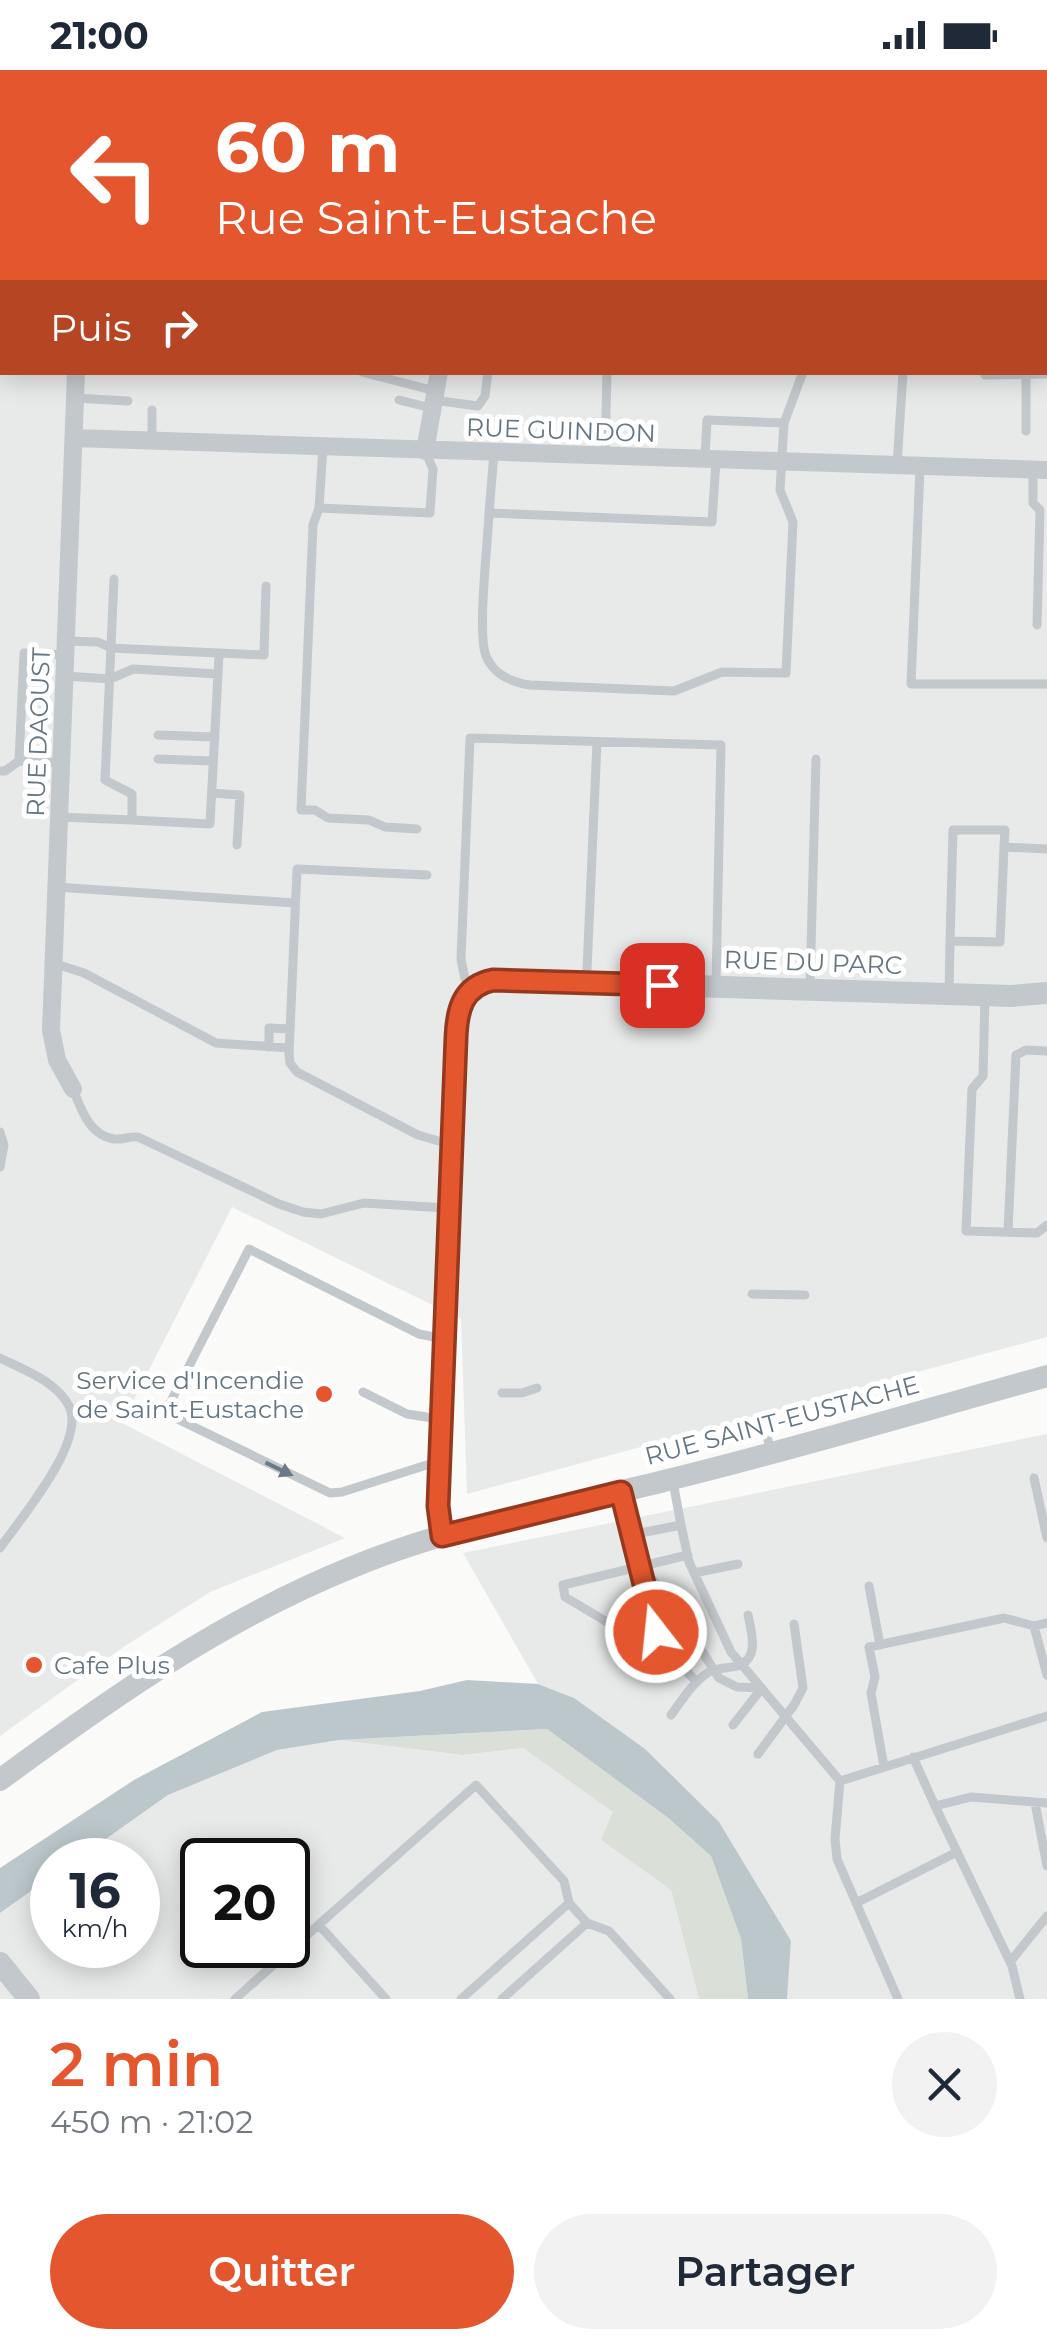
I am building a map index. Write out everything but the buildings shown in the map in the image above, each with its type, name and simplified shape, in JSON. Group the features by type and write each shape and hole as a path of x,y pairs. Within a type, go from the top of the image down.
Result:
{"street":[{"name":"RUE DAOUST","path":"73,1089 52,1042 76,375"},
{"path":"426,451 434,393"},
{"name":"RUE GUINDON","path":"74,438 1040,470"},
{"name":"RUE DU PARC","path":"473,988 493,980 985,996 1047,993"},
{"path":"442,1536 439,1461 456,1023 462,1002 473,988"},
{"name":"RUE SAINT-EUSTACHE","path":"0,1780 124,1691 236,1622 332,1575 442,1536 771,1454 1047,1376"},
{"path":"0,1963 28,1999"}],"lane":[{"path":"372,375 472,408 485,396 488,375"},
{"path":"604,457 608,375"},
{"path":"494,453 482,643 491,666 509,680 674,691 722,672 786,673 793,522 780,490 780,463 784,423 803,375"},
{"path":"897,466 902,375"},
{"path":"1026,375 1026,431"},
{"path":"399,400 434,393"},
{"path":"75,398 128,401"},
{"path":"152,410 152,441"},
{"path":"490,513 712,522 707,420 784,423"},
{"path":"322,447 318,508 312,524 301,810 315,810 328,818 369,820 385,827 417,829"},
{"path":"318,508 430,513 433,469 426,451"},
{"path":"920,468 911,684 1047,684"},
{"path":"1036,625 1040,510 1032,503 1040,470"},
{"path":"114,579 105,780 132,794 132,820"},
{"path":"19,761 24,653 98,642 111,648 264,655 266,586"},
{"path":"60,817 210,824 219,654"},
{"path":"65,676 110,679 134,669 218,674"},
{"path":"158,734 215,738"},
{"path":"473,988 464,976 461,960 470,738 722,745 716,987"},
{"path":"583,983 587,970 598,742"},
{"path":"158,759 214,761"},
{"path":"810,990 816,759"},
{"path":"0,770 6,771 19,761 62,763"},
{"path":"212,792 240,795 237,846"},
{"path":"948,994 953,830 1005,830 1000,942 950,940"},
{"path":"1004,847 1047,849"},
{"path":"426,875 296,869 290,1063 297,1072 418,1135 452,1144"},
{"path":"56,887 295,903"},
{"path":"54,962 84,973 216,1043 289,1048"},
{"path":"985,996 982,1076 972,1089 966,1231 1038,1233 1047,1225"},
{"path":"269,1047 270,1028 290,1028"},
{"path":"1008,1232 1016,1055 1026,1050 1047,1051"},
{"path":"73,1089 86,1120 100,1133 116,1139 138,1137 291,1210 321,1214 364,1203 449,1208"},
{"path":"0,1132 4,1146 0,1167"},
{"path":"439,1461 336,1493 165,1413 249,1249 420,1334 444,1339"},
{"path":"752,1294 805,1295"},
{"path":"0,1358 56,1390 69,1406 73,1424 62,1456 0,1548"},
{"path":"502,1393 536,1388"},
{"path":"363,1392 416,1417 441,1420"},
{"path":"764,1429 771,1454"},
{"path":"1034,1478 1047,1538"},
{"path":"672,1480 694,1572 731,1652 840,1781 835,1851 898,1999"},
{"path":"621,1492 656,1632 663,1647 697,1682"},
{"path":"630,1535 681,1525"},
{"path":"656,1632 628,1635 565,1597 563,1585 688,1554"},
{"path":"694,1572 738,1564"},
{"path":"637,1566 664,1591 712,1670 728,1684 762,1688"},
{"path":"868,1586 880,1644"},
{"path":"672,1715 697,1682 712,1670 742,1664 750,1656 754,1645 748,1615"},
{"path":"884,1767 871,1693 875,1677 869,1647 1004,1618 1034,1626 1047,1622"},
{"path":"758,1754 800,1696 804,1680 794,1624"},
{"path":"1034,1626 1047,1675"},
{"path":"733,1725 762,1688"},
{"path":"840,1781 1047,1716"},
{"path":"912,1757 1010,1962 1019,1995 1008,1997"},
{"path":"235,1999 476,1785 564,1881 569,1903 587,1923 609,1931 670,1999"},
{"path":"935,1806 971,1797 1047,1803"},
{"path":"1035,1803 1047,1866"},
{"path":"856,1903 957,1852"},
{"path":"461,1999 569,1903"},
{"path":"1010,1962 1047,1916"},
{"path":"502,1999 587,1923"},
{"path":"319,1924 386,1999"}],"shaded area":[{"path":"0,375 1047,375 1047,1337 467,1494 461,1319 232,1207 122,1423 345,1538 210,1592 125,1646 0,1736"},
{"path":"1047,1434 1047,1999 787,1999 791,1941 574,1698 538,1684 463,1553"},
{"path":"467,1680 538,1684 574,1698 645,1749 719,1822 791,1941 787,1999 748,1999 741,1939 711,1856 667,1817 547,1729 339,1740 277,1750 168,1795 107,1838 46,1838 134,1780 262,1712 420,1691"},
{"path":"547,1729 667,1817 711,1856 741,1939 748,1999 699,1999 671,1890 601,1840 613,1812 523,1748 463,1755 339,1740"},
{"path":"339,1740 463,1755 523,1748 614,1812 601,1840 671,1890 699,1999 0,1999 0,1913 30,1892 30,1968 160,1968 160,1838 107,1838 168,1795 277,1750"},
{"path":"30,1848 30,1892 0,1913 0,1868"}],"place":[{"name":"Service d'Incendie de Saint-Eustache","path":"324,1394"},
{"name":"Cafe Plus","path":"34,1665"}],"route":[{"path":"656,1632 621,1492 442,1536 438,1506 458,1010 473,988 493,980 662,985"}]}
